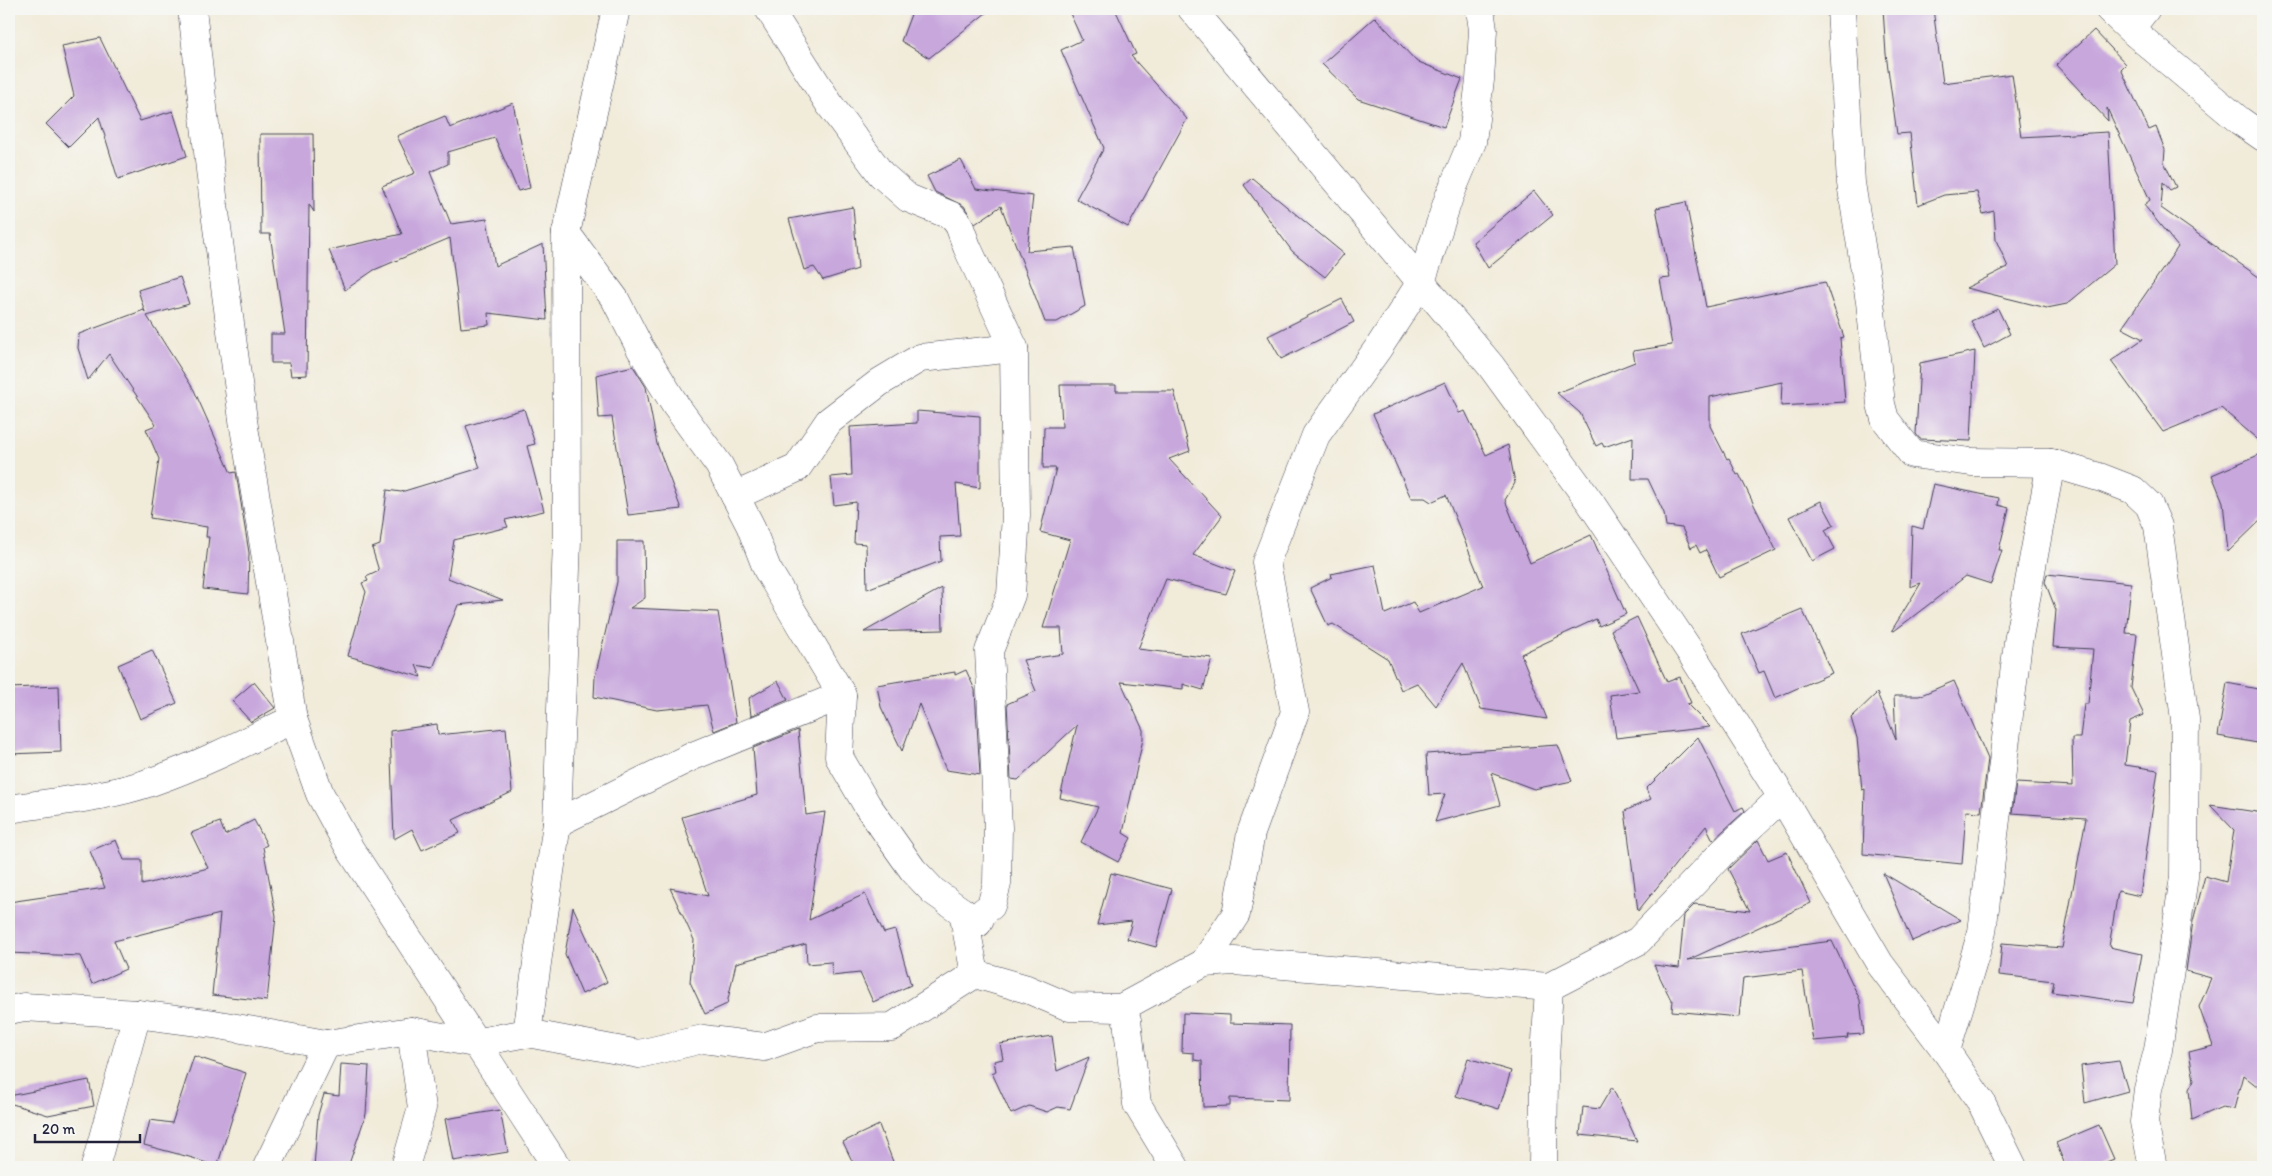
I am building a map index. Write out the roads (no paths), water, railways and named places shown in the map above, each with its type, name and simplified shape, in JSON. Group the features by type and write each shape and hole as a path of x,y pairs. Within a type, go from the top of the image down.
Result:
{"street":[{"path":"192,9 214,206 244,427 293,719 320,794 350,849 474,1043 557,1167"},
{"path":"527,1033 557,823 567,540 566,233 616,9"},
{"path":"566,233 615,299 640,348 676,406 719,465 750,525 767,569 842,696 839,757 867,805 914,870 934,891 978,923 983,912 991,906 997,884 998,828 990,710 989,651 1011,595 1016,515 1014,348 967,247 959,225 952,216 908,198 881,174 830,105 770,9"},
{"path":"1204,963 1236,914 1251,833 1295,712 1266,562 1316,434 1380,347 1422,282 1449,197 1472,142 1480,80 1482,30 1480,9"},
{"path":"1841,9 1851,183 1870,302 1881,404 1885,419 1912,454 1971,462 2051,463 2102,478 2133,490 2149,505 2158,526 2186,719 2184,877 2158,1050 2148,1089 2144,1122 2153,1167"},
{"path":"2109,9 2138,19 2240,121 2263,137"},
{"path":"1200,12 1491,366 1590,502 1691,653 1782,797 1880,964 1946,1051 1981,1102 2013,1167"},
{"path":"735,496 797,468 829,421 880,382 920,358 1014,348"},
{"path":"1946,1051 1982,932 2018,642 2051,463"},
{"path":"557,823 693,756 842,696"},
{"path":"9,808 108,794 150,783 205,762 293,719"},
{"path":"9,1010 24,1007 137,1014 214,1024 326,1044 411,1031 474,1043 527,1033 638,1054 703,1039 764,1047 816,1028 892,1027 974,974 1027,989 1069,1007 1120,1008 1204,963 1234,961 1549,987 1638,941 1722,854 1782,797"},
{"path":"963,912 974,974"},
{"path":"1543,1167 1544,1077 1549,987"},
{"path":"1120,1008 1127,1020 1137,1104 1175,1167"},
{"path":"95,1167 137,1014"},
{"path":"405,1167 422,1108 411,1031"},
{"path":"267,1167 326,1044"}]}
